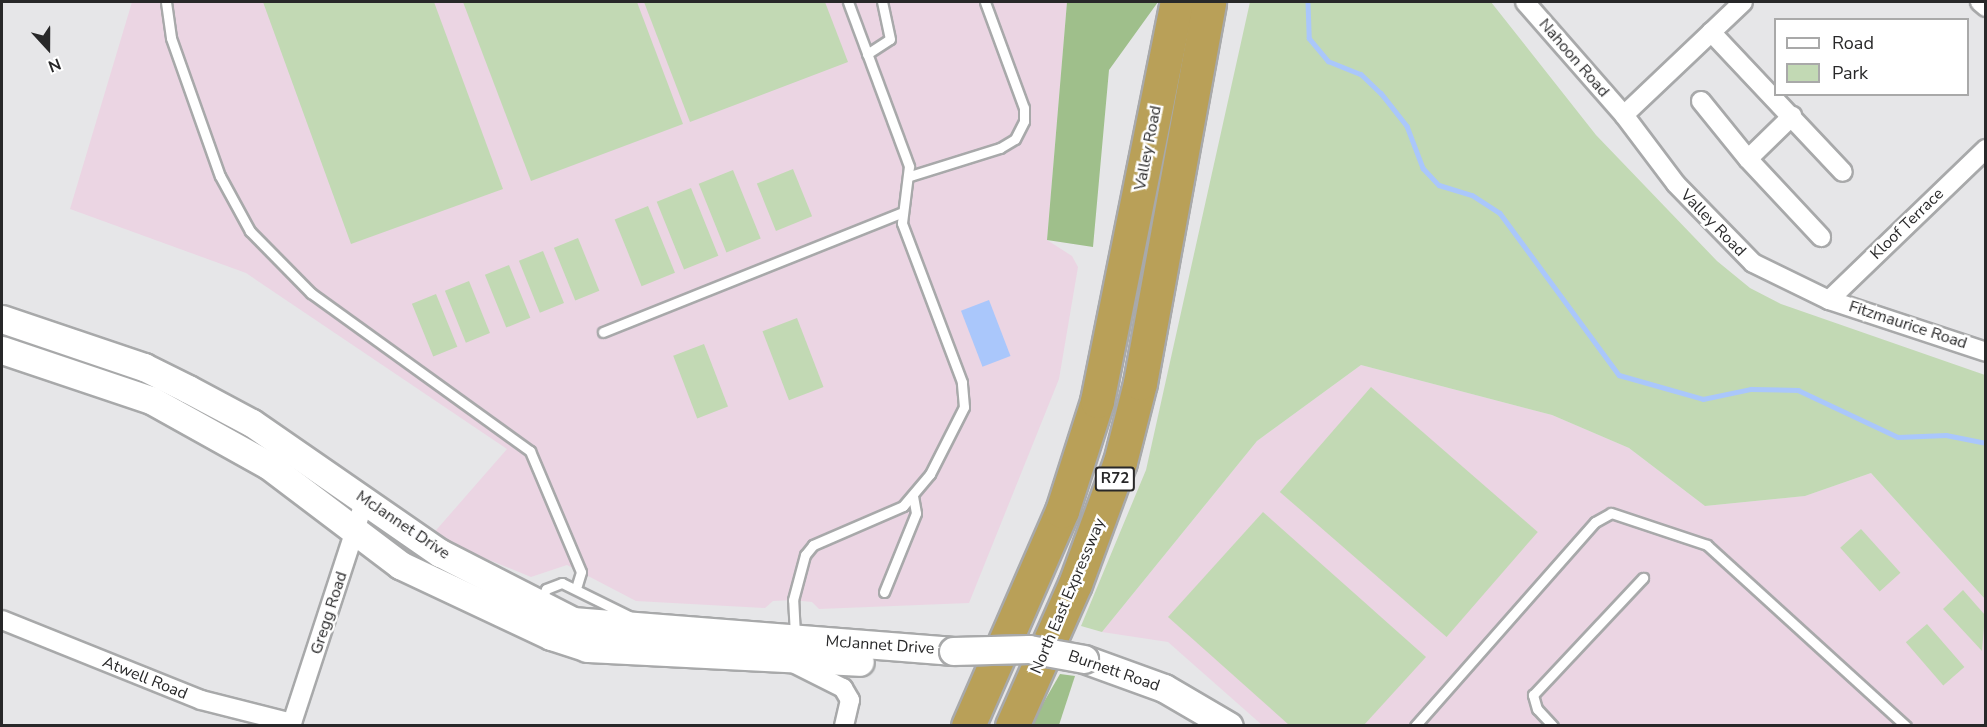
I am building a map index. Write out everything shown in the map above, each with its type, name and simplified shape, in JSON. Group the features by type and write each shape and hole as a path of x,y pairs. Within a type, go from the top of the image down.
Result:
{"highway":[{"name":"Valley Road","path":"968,726 1062,511 1097,401 1177,2"},
{"name":"Valley Road","path":"1167,217 1209,2"},
{"name":"North East Expressway","path":"1012,726 1075,584 1120,462 1140,383 1167,217"}],"street":[{"name":"Nahoon Road","path":"1524,2 1624,115"},
{"path":"1624,115 1743,2"},
{"path":"1980,2 1986,8"},
{"path":"1711,32 1843,172"},
{"path":"1701,101 1748,159 1821,237"},
{"name":"Valley Road","path":"1624,115 1730,246 1785,282 1829,300"},
{"path":"1748,159 1792,117"},
{"name":"Kloof Terrace","path":"1829,300 1986,149"},
{"name":"Fitzmaurice Road","path":"1829,300 1986,352"},
{"name":"McJannet Drive","path":"2,318 144,367 252,423 440,553 587,648 805,649 842,661 897,661 953,651"},
{"name":"McJannet Drive","path":"2,350 151,400 268,465 400,565 536,617 646,626 792,649 953,651"},
{"name":"Gregg Road","path":"292,724 365,500"},
{"name":"Atwell Road","path":"2,620 201,700 292,724"},
{"path":"792,649 843,688 850,700 844,726"},
{"name":"Burnett Road","path":"953,651 1029,649 1083,659 1164,688 1230,726"}],"lane":[{"path":"166,2 171,38 220,176 249,231 311,293 530,451 581,572 577,585"},
{"path":"792,649 795,586 813,544 882,519 913,496 957,428 965,394 900,213 910,176 848,2"},
{"path":"867,54 890,39 882,2"},
{"path":"910,176 1000,148 1015,139 1024,121 1024,108 985,2"},
{"path":"603,332 900,213"},
{"path":"884,592 916,513 913,496"},
{"path":"1415,726 1595,522 1611,513 1707,545 1906,726"},
{"path":"1553,726 1537,710 1533,695 1643,578"},
{"path":"536,617 546,589 562,583 577,585 646,626"}],"shaded area":[{"path":"132,2 1067,2 1047,240 1072,256 1078,267 1059,379 969,603 819,609 812,602 793,600 773,601 765,608 636,601 567,565 531,577 431,536 507,449 246,273 70,209"},
{"path":"1361,365 1552,415 1629,448 1705,506 1805,496 1871,473 1985,599 1985,725 1262,725 1168,642 1102,632 1257,441"}],"green space":[{"path":"263,2 434,2 503,189 351,244"},
{"path":"463,2 637,2 683,124 531,181"},
{"path":"644,2 825,2 848,62 690,122"},
{"path":"1067,2 1158,2 1109,70 1093,247 1047,240"},
{"path":"1250,2 1491,2 1596,135 1717,261 1750,288 1781,304 1985,375 1985,599 1871,473 1805,496 1705,506 1629,448 1552,415 1361,365 1257,441 1102,632 1081,626 1146,470"},
{"path":"793,169 812,216 776,231 757,184"},
{"path":"733,170 761,239 726,252 699,184"},
{"path":"691,188 718,256 684,270 657,202"},
{"path":"648,206 675,273 642,286 615,219"},
{"path":"578,238 599,291 575,301 554,248"},
{"path":"543,251 564,303 540,313 519,261"},
{"path":"509,265 530,318 506,328 485,275"},
{"path":"469,281 490,333 466,343 445,291"},
{"path":"436,294 457,347 433,357 412,304"},
{"path":"797,318 824,387 789,400 762,331"},
{"path":"704,344 728,407 697,418 673,356"},
{"path":"1371,387 1538,532 1447,637 1280,492"},
{"path":"1263,512 1426,657 1364,725 1289,725 1168,617"},
{"path":"1861,529 1900,573 1880,592 1840,548"},
{"path":"1963,590 1985,615 1982,651 1943,609"},
{"path":"1927,624 1964,667 1943,685 1906,642"},
{"path":"1060,674 1075,676 1059,725 1030,726"}],"water":[{"path":"989,300 1011,356 982,367 961,311"}],"waterway":[{"path":"1308,2 1309,38 1328,61 1361,74 1381,93 1407,126 1423,168 1439,185 1472,195 1500,213 1619,375 1703,399 1751,389 1798,390 1898,437 1946,435 1986,443"}]}
